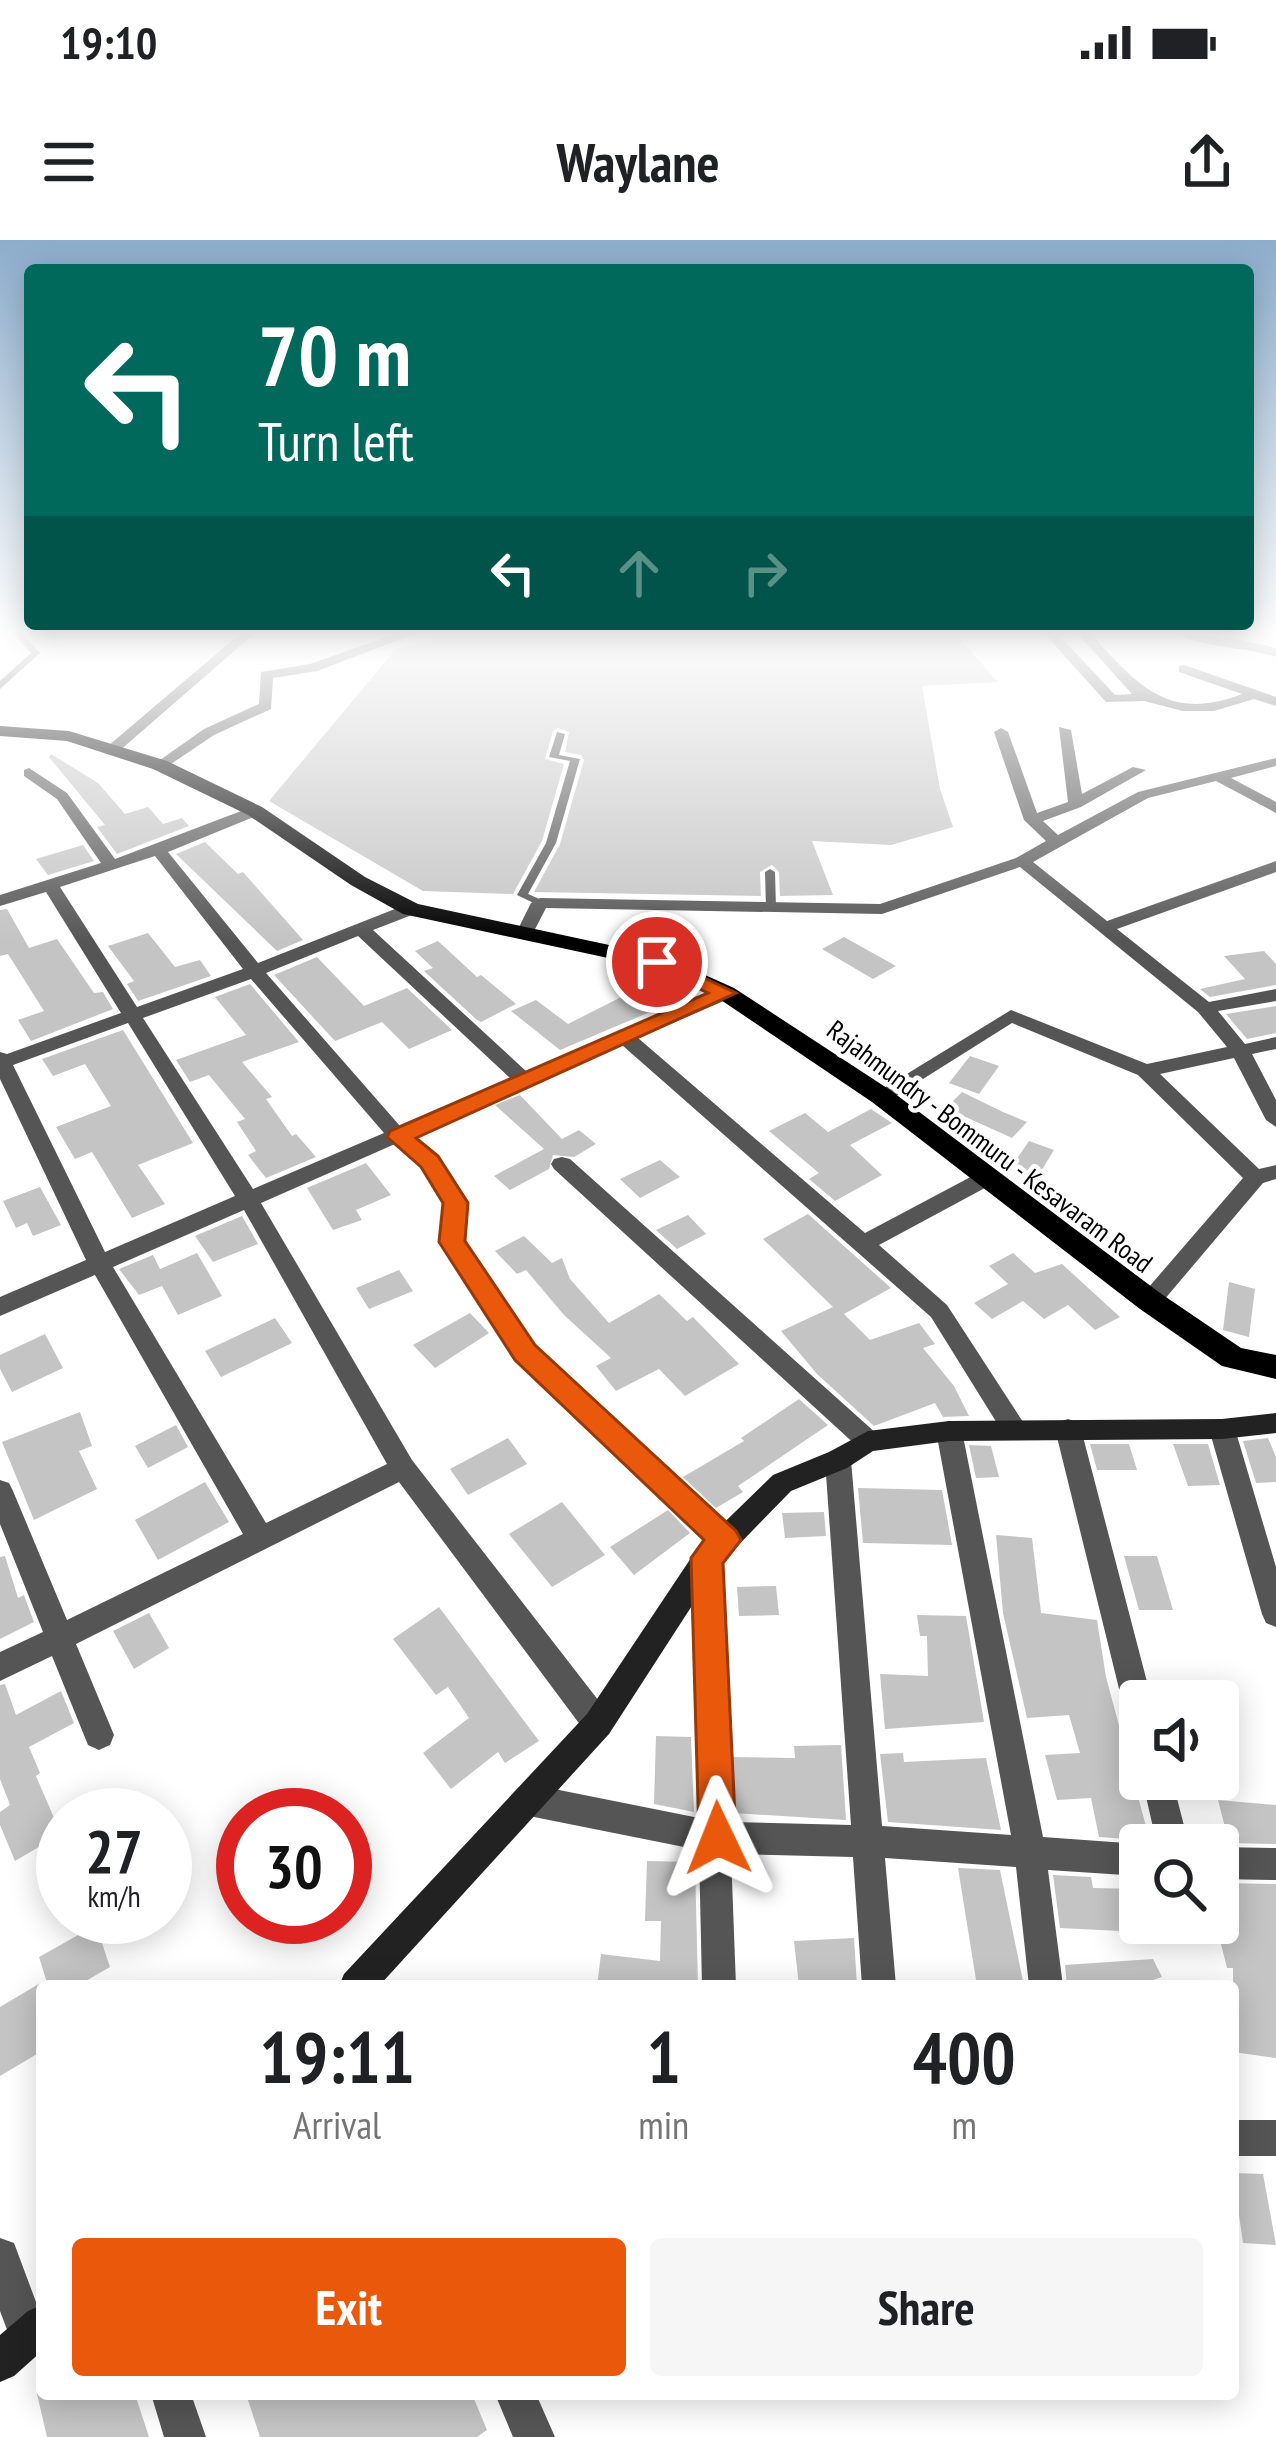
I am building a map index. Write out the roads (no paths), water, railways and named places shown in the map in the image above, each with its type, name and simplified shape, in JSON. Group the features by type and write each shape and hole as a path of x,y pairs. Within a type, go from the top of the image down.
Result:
{"main road":[{"name":"Rajahmundry - Bommuru - Kesavaram Road","path":"62,736 160,765 255,812 358,881 411,909 657,962 726,993 881,1096 1150,1301 1233,1358 1276,1367"},
{"path":"362,1980 598,1724 716,1549 782,1483 838,1460 868,1441 949,1431 1222,1429 1276,1423"}],"street":[{"path":"113,749 129,736"},
{"path":"160,765 204,736"},
{"path":"1002,736 1032,820 1057,842"},
{"path":"1065,736 1076,804"},
{"path":"526,932 540,903 882,909 1022,861 1143,795 1276,762"},
{"path":"1032,820 1076,804 1138,770"},
{"path":"29,773 62,796 112,866"},
{"path":"1216,776 1276,773"},
{"path":"1216,776 1276,808"},
{"path":"0,877 9,898 158,850 255,812"},
{"path":"158,850 252,973 398,1137 430,1161 455,1203 452,1242 525,1353 716,1549 719,1980"},
{"path":"1022,861 1205,1007 1240,1050 1276,1120"},
{"path":"1108,926 1276,866"},
{"path":"51,886 248,1199 403,1468 598,1724"},
{"path":"260,1538 99,1263 1,1061 252,973 411,909"},
{"path":"361,929 524,1080"},
{"path":"0,1306 726,993"},
{"path":"1205,1007 1276,995"},
{"path":"881,1096 1011,1016 1144,1071 1265,1175 1150,1301"},
{"path":"622,1035 939,1311 1014,1429"},
{"path":"1144,1071 1276,1043"},
{"path":"562,1164 868,1441"},
{"path":"863,1244 988,1177"},
{"path":"1068,1429 1131,1680"},
{"path":"1222,1429 1268,1565 1276,1614"},
{"path":"949,1431 1030,1853 1045,1980"},
{"path":"838,1460 879,1980"},
{"path":"0,1667 403,1468"},
{"path":"0,1491 99,1735"},
{"path":"529,1800 718,1838 867,1841 1119,1859"},
{"path":"1239,1863 1276,1864"},
{"path":"1239,2138 1276,2138"},
{"path":"0,2257 24,2342"},
{"path":"173,2400 185,2437"},
{"path":"518,2400 534,2437"}],"lane":[{"path":"540,903 522,895 551,843 575,760 554,757 560,736"},
{"path":"770,872 771,908"}]}
